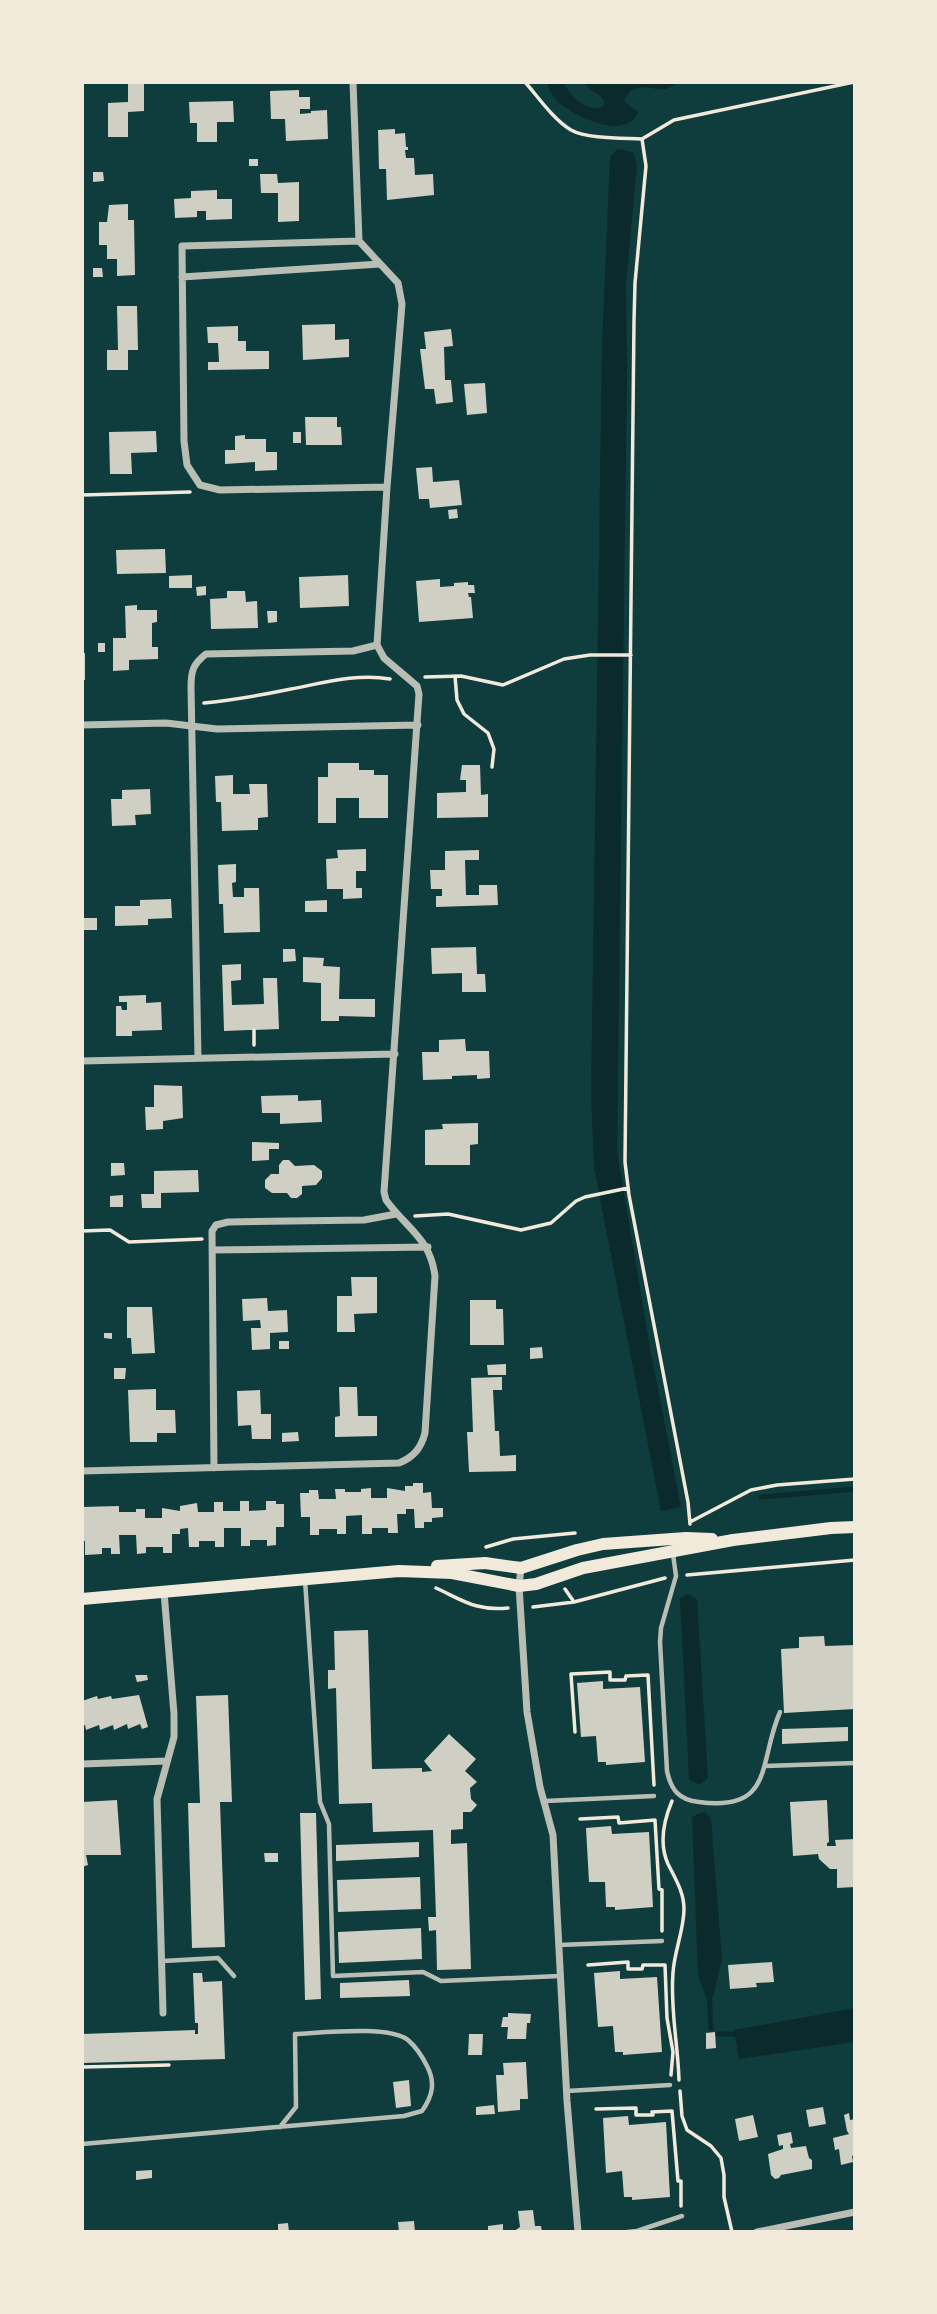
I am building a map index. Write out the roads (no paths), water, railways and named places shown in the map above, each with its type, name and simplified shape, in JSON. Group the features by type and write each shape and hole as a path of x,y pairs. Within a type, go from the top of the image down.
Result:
{"main road":[{"path":"831,1528 855,1517"},
{"path":"82,1599 399,1571 452,1573 519,1586 536,1584 583,1568 642,1556 672,1546 686,1538 733,1540 855,1527"},
{"path":"399,1571 420,1566 475,1563 521,1568 577,1550 603,1545 672,1546"}],"street":[{"path":"82,1471 399,1464 408,1460 422,1445 425,1433 435,1276 433,1261 428,1247 396,1214 384,1192 419,694 417,686 384,658 377,645 402,304 398,283 359,241 353,82"},
{"path":"359,241 183,246 184,441 187,465 200,485 220,490 387,487"},
{"path":"182,277 380,264"},
{"path":"198,1059 191,674 194,663 206,654 353,651 377,645"},
{"path":"82,725 166,723 217,729 418,725"},
{"path":"82,1061 395,1054"},
{"path":"214,1468 211,1238 216,1225 228,1222 364,1220 396,1214"},
{"path":"212,1250 428,1247"},
{"path":"521,1568 519,1586 527,1712 538,1777 553,1835 566,2091 578,2232"},
{"path":"163,2013 157,1799 174,1737 164,1592"},
{"path":"82,1764 167,1761"},
{"path":"757,2232 855,2212"}],"lane":[{"path":"672,1546 676,1576 661,1628 660,1642 670,1786 676,1793 693,1802 719,1805 734,1803 749,1796 762,1779 774,1726 780,1712"},
{"path":"305,1579 320,1802 330,1824 333,1976 423,1972 441,1981 560,1976"},
{"path":"764,1766 855,1763"},
{"path":"545,1801 654,1796"},
{"path":"559,1945 662,1941"},
{"path":"163,1961 218,1958 234,1976"},
{"path":"82,2144 281,2127 404,2116 422,2112 432,2096 429,2070 420,2053 406,2038 384,2031 295,2034 296,2107 281,2127"},
{"path":"566,2091 670,2085"},
{"path":"627,2232 682,2216"}],"water":[{"path":"546,82 564,82 579,102 597,108 603,107 605,102 584,82 679,82 665,89 645,87 630,91 624,101 638,112 632,121 612,126 587,119 565,107 557,101"},
{"path":"617,149 633,152 637,164 626,284 617,1151 650,1348 681,1507 661,1511 594,1168 591,1094 602,343 610,157"},
{"path":"687,1594 697,1599 708,1778 699,1784 689,1779 680,1598"},
{"path":"705,1812 711,1819 722,1959 713,1997 706,1997 698,1975 692,1817"},
{"path":"855,2008 855,2042 739,2059 734,2030"}],"waterway":[{"path":"761,1497 855,1489"},
{"path":"709,1991 711,2029"},
{"path":"717,2034 735,2034"}]}
